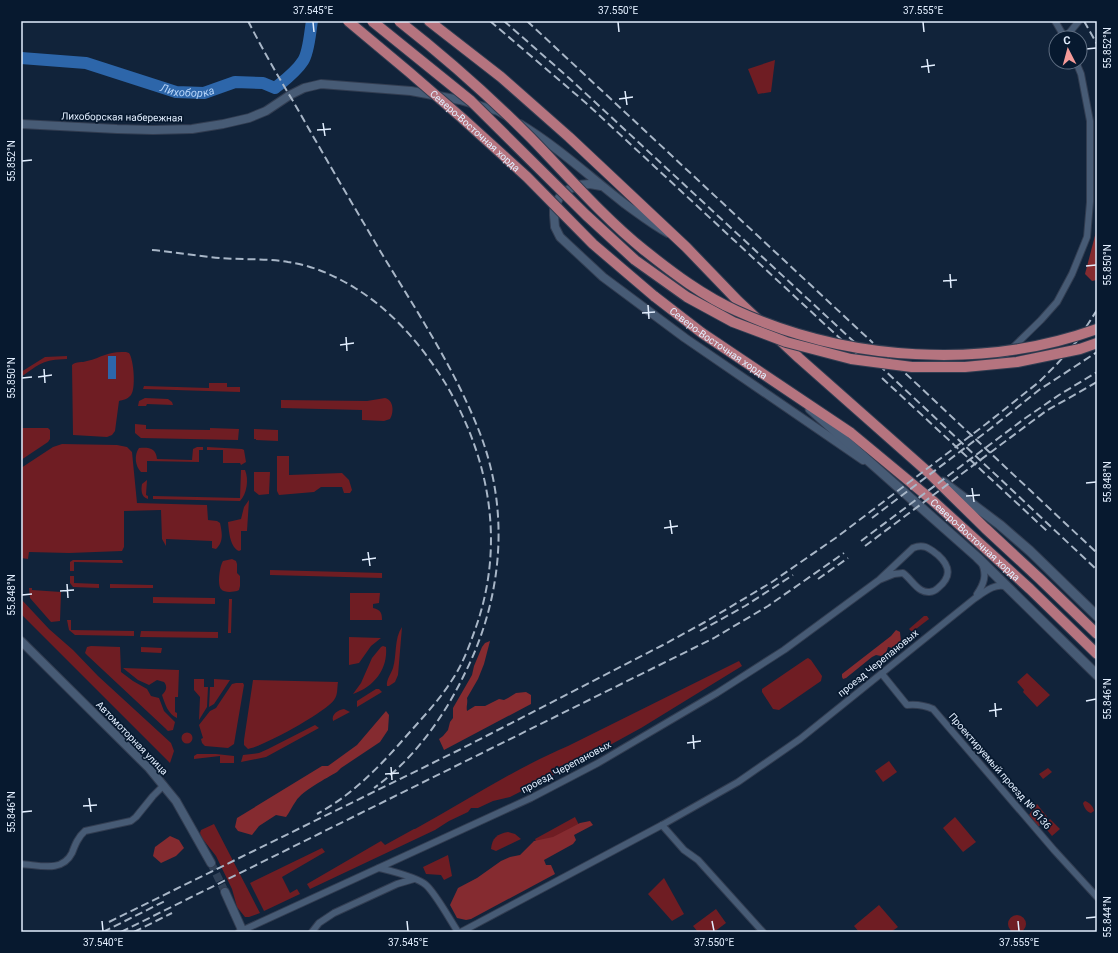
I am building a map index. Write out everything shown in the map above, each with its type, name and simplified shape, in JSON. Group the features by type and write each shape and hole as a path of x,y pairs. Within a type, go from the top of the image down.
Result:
{"main road":[{"name":"Северо-Восточная хорда","path":"348,21 409,72 527,177 593,244 654,296 702,333 788,389 851,433 894,467 1030,589 1097,654"},
{"name":"Северо-Восточная хорда","path":"372,21 471,102 586,215 635,260 687,297 733,322 786,342 851,359 912,367 965,367 1017,362 1080,349 1097,343"},
{"path":"399,21 431,46 480,89 530,137 595,206 643,249 690,285 736,310 788,332 854,348 914,355 965,354 1016,350 1078,336 1097,329"},
{"name":"Северо-Восточная хорда","path":"429,21 501,77 569,137 677,238 738,301 930,473 985,528 1097,634"},
{"path":"788,389 977,557 1097,675"},
{"path":"930,473 973,504 1030,551 1097,616"}],"street":[{"path":"1055,21 1060,30"},
{"path":"1072,30 1079,21"},
{"path":"997,363 1041,320 1057,302 1072,274 1087,237 1090,202 1090,121 1087,98 1079,70"},
{"name":"Лихоборская набережная","path":"21,124 117,129 192,129 249,118 266,111 290,95 304,88 321,84 411,91 460,100 498,111 542,137 607,190 657,228 677,238"},
{"path":"607,190 596,185 584,184 573,187 563,194 556,204 554,215 555,227 560,237 603,277 678,333 889,478"},
{"path":"919,545 930,548 943,561 947,568 948,575 944,583 935,591 928,592 921,591 903,573 894,574 879,580 913,548 919,545"},
{"name":"проезд Черепановых","path":"974,599 981,589 985,578 983,565 977,557"},
{"name":"проезд Черепановых","path":"242,932 530,798 598,763 740,679 820,625 879,580"},
{"name":"проезд Черепановых","path":"460,932 662,825 738,782 800,739 974,599 994,587 1004,586 1011,590"},
{"name":"Автомоторная улица","path":"21,641 149,768 164,785 185,816 211,863"},
{"name":"Проектируемый проезд № 6136","path":"882,674 907,705 926,705 933,709 1054,850 1097,897"},
{"path":"21,864 56,866 66,862 70,857 80,835 85,832 132,820 164,785"},
{"path":"662,825 684,850 698,860 763,932"},
{"path":"379,868 397,872 426,885 460,932"},
{"path":"312,932 319,923 334,913 398,884 414,879"},
{"path":"225,892 242,932"}],"shaded area":[{"path":"775,60 771,92 758,94 748,69"},
{"path":"1097,228 1097,280 1092,281 1085,274"},
{"path":"110,353 129,353 131,357 134,374 134,387 130,396 119,401 115,431 112,435 107,437 73,435 72,365"},
{"path":"67,356 67,359 52,360 42,363 21,377 21,372 45,357"},
{"path":"209,383 227,383 227,387 240,387 240,392 143,389 144,386 209,388"},
{"path":"145,398 168,399 173,405 147,404 146,406 138,406 139,401"},
{"path":"385,398 392,404 393,410 390,419 384,421 362,420 362,410 281,408 281,400 367,401"},
{"path":"135,424 146,425 146,429 239,429 238,440 141,438 135,433"},
{"path":"21,428 48,428 50,430 50,439 48,442 21,460"},
{"path":"254,429 278,430 278,441 254,439"},
{"path":"62,444 117,445 127,447 132,452 137,503 207,505 208,520 217,521 220,523 222,537 219,546 216,549 212,548 212,541 166,539 166,546 162,539 161,510 124,511 124,547 122,551 69,553 29,552 28,559 21,558 21,468 53,447"},
{"path":"203,447 203,450 199,450 199,462 147,461 147,472 141,472 136,464 136,454 139,448 154,450 157,459 192,460 193,449"},
{"path":"207,447 242,449 244,450 246,462 241,465 240,463 223,463 223,450 207,450"},
{"path":"277,456 289,456 289,475 342,473 349,480 352,490 350,493 344,493 342,487 321,487 314,492 279,495 277,491"},
{"path":"241,470 245,470 247,482 246,490 240,501 153,499 153,496 240,498"},
{"path":"254,472 270,472 269,494 259,495 254,491"},
{"path":"147,480 146,495 148,496 148,499 144,497 142,491 142,484"},
{"path":"249,500 247,531 241,531 241,550 239,551 232,543 228,522 241,519 244,507"},
{"path":"232,559 236,561 237,564 237,573 240,576 240,586 239,590 237,591 226,592 220,587 220,570 223,561"},
{"path":"73,560 122,560 123,563 74,562 74,571 70,571 70,562"},
{"path":"270,570 382,573 382,578 270,575"},
{"path":"70,576 74,576 74,583 99,584 99,588 73,587 70,583"},
{"path":"110,584 153,585 153,588 110,588"},
{"path":"29,588 32,588 32,590 61,592 60,621 51,622 30,598"},
{"path":"350,593 380,593 379,603 373,604 373,608 380,612 382,615 382,620 350,620"},
{"path":"153,597 215,598 215,604 153,603"},
{"path":"21,599 49,629 171,743 174,751 170,763 21,614"},
{"path":"229,599 232,599 231,633 228,633"},
{"path":"924,616 927,616 929,619 912,632 909,629"},
{"path":"67,620 71,620 71,630 134,631 134,636 75,635 69,630"},
{"path":"402,627 398,675 395,682 387,686 388,679 393,668 399,631"},
{"path":"896,630 900,632 901,642 898,651 888,647 886,653 881,656 876,655 872,657 843,679 842,674 891,636"},
{"path":"141,631 218,632 218,638 140,637"},
{"path":"349,637 381,638 371,646 359,663 349,665"},
{"path":"490,641 484,664 478,679 467,698 467,711 475,706 485,706 499,699 504,700 516,693 526,692 531,695 531,704 444,750 439,739 448,730 450,722 453,718 453,708 472,675 482,647 485,643"},
{"path":"383,646 386,647 386,655 382,670 367,687 353,694 361,683 372,658"},
{"path":"87,647 120,647 121,672 147,689 151,696 159,698 164,711 175,722 173,730 168,731 85,653"},
{"path":"141,647 162,648 161,653 141,652"},
{"path":"808,658 822,676 821,681 779,710 773,709 762,692 762,689"},
{"path":"739,661 742,666 641,728 579,762 510,797 493,801 478,808 471,808 468,812 435,830 310,889 307,884 381,841 385,845 415,829 528,765"},
{"path":"123,668 179,670 178,697 175,697 175,712 177,713 177,718 169,711 164,702 162,695 165,692 166,686 164,682 157,680 149,685 138,680"},
{"path":"1027,673 1050,695 1037,707 1023,692 1024,690 1017,682"},
{"path":"194,679 204,679 204,687 208,687 207,707 199,720 200,697 194,690"},
{"path":"214,679 230,680 214,704 209,707 210,687 214,687"},
{"path":"253,680 338,682 336,696 329,705 293,728 266,742 248,749 244,745 244,740"},
{"path":"243,683 244,685 234,744 228,748 205,746 202,743 201,739 203,738 199,725 210,711 216,708 232,684"},
{"path":"376,689 379,689 382,692 357,707 357,701"},
{"path":"344,709 350,712 333,721 333,716 339,710"},
{"path":"386,711 389,715 388,730 380,742 304,793 299,797 286,817 276,815 259,826 252,835 238,831 235,827 237,818 322,766 328,766 357,745"},
{"path":"315,725 319,728 266,757 241,762 243,755 259,753"},
{"path":"187,732 191,734 193,738 191,742 187,744 183,742 181,738 183,734"},
{"path":"197,754 234,756 234,763 220,763 220,756 194,759 194,756"},
{"path":"889,761 897,772 883,782 875,771"},
{"path":"1048,768 1052,772 1043,779 1039,774"},
{"path":"1085,801 1091,805 1094,811 1091,813 1086,810 1083,803"},
{"path":"1037,804 1048,818 1038,827 1029,815"},
{"path":"575,817 580,827 540,849 535,839"},
{"path":"955,817 976,842 963,852 943,828"},
{"path":"1050,819 1060,829 1052,836 1043,825"},
{"path":"590,821 593,825 574,835 576,840 573,844 544,860 546,865 551,865 555,874 471,919 466,920 457,918 450,905 458,888 477,878 501,861 520,855 534,841 553,837 580,823"},
{"path":"214,824 260,913 245,917 237,907 232,889 216,856 202,838 200,833 201,830"},
{"path":"508,832 515,834 521,839 496,851 491,849 496,837"},
{"path":"170,836 179,840 184,848 176,856 161,863 153,856 155,847"},
{"path":"322,848 325,852 282,877 290,893 297,889 300,894 264,911 250,883"},
{"path":"448,855 452,876 444,880 441,875 426,874 423,867"},
{"path":"664,878 684,914 672,921 648,894"},
{"path":"879,905 898,927 891,932 859,932 854,926"},
{"path":"716,909 726,923 714,932 698,932 693,926"},
{"path":"1017,915 1021,916 1025,920 1025,928 1021,932 1017,933 1013,932 1009,928 1008,924 1009,920 1013,916"}],"water":[{"path":"108,356 116,356 116,379 108,379"}],"waterway":[{"name":"Лихоборка","path":"21,58 86,63 176,92 204,93 235,82 263,83 275,88 294,72 303,61 308,47 312,21"}],"tunnel":[{"path":"211,863 225,892"}],"railway":[{"path":"248,21 275,71 449,367 461,390 481,436 490,466 496,496 498,556 494,586 478,645 457,689 438,721 402,764 389,777 374,788"},
{"path":"490,21 586,103 859,356"},
{"path":"504,21 569,78 864,351"},
{"path":"527,21 873,343"},
{"path":"1084,21 1097,44"},
{"path":"152,250 220,258 271,260 297,263 331,275 369,297 407,331 438,372 462,414 474,443 483,473 491,534 490,565 485,596 476,627 461,665 449,685 427,713 378,767 355,788 317,814"},
{"path":"109,922 457,751 663,645 772,582 837,537 1039,382 1077,341 1097,310"},
{"path":"872,518 1039,390 1097,352"},
{"path":"888,357 1097,553"},
{"path":"879,365 1097,570"},
{"path":"861,541 1024,419 1059,395 1097,372"},
{"path":"882,378 1047,531"},
{"path":"865,546 1046,411 1097,382"},
{"path":"121,932 714,638 768,606 844,553"},
{"path":"818,579 848,558"},
{"path":"700,631 745,606 793,575"},
{"path":"103,932 165,901"},
{"path":"134,932 172,913"}]}
